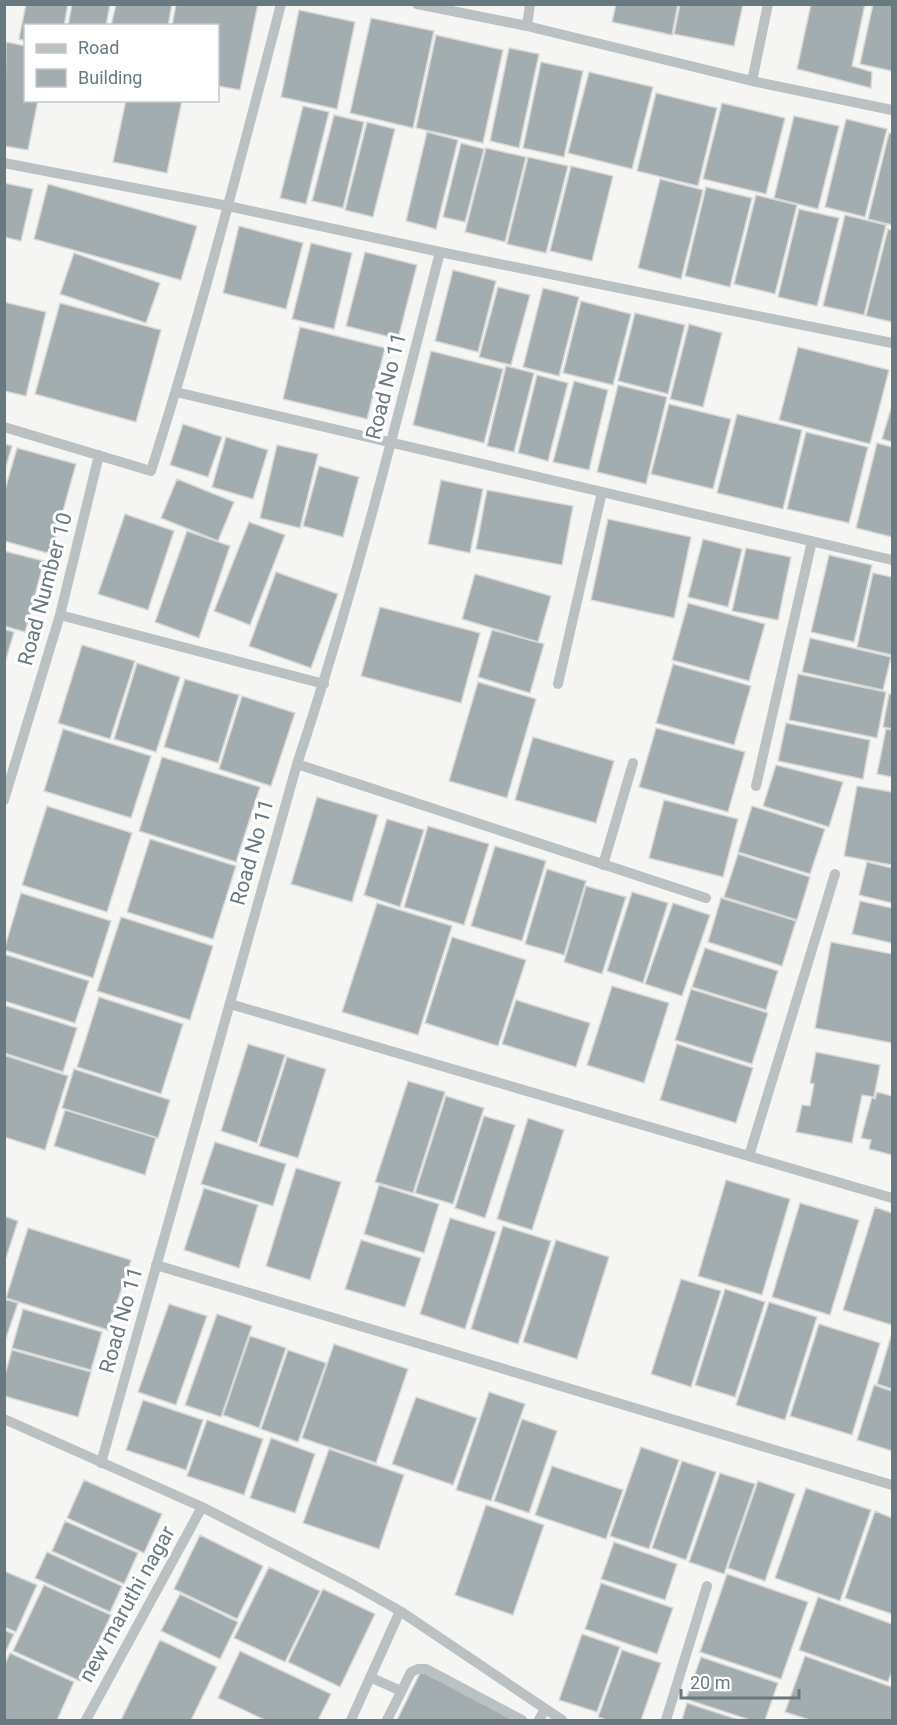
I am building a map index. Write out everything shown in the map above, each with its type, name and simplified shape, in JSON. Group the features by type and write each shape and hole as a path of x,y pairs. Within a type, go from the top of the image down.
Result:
{"street":[{"path":"4,427 151,471 176,392 228,206 281,4"},
{"path":"417,4 527,26 752,81 892,110"},
{"path":"527,26 530,4"},
{"path":"752,81 768,4"},
{"path":"4,163 228,206 440,252 892,343"},
{"name":"Road No 11","path":"101,1463 297,764 324,684 392,442 440,252"},
{"path":"176,392 892,560"},
{"name":"Road Number 10","path":"4,800 60,615 99,455"},
{"path":"558,684 602,492"},
{"path":"756,786 813,541"},
{"path":"60,615 324,684"},
{"path":"297,764 706,898"},
{"path":"603,865 633,764"},
{"path":"749,1156 835,874"},
{"path":"230,1004 892,1198"},
{"path":"156,1265 892,1485"},
{"path":"4,1419 202,1507 354,1585 400,1611 562,1720"},
{"name":"new maruthi nagar","path":"86,1720 202,1507"},
{"path":"666,1720 706,1586"},
{"path":"351,1720 400,1611"},
{"path":"387,1720 411,1672 418,1669 426,1669 522,1720"},
{"path":"370,1677 401,1691"},
{"path":"539,1720 545,1709"}],"building":[{"path":"26,4 68,4 64,24 24,24 24,40 19,39"},
{"path":"72,4 110,4 106,24 68,24"},
{"path":"116,4 172,4 168,24 111,24"},
{"path":"176,4 258,4 240,90 219,86 219,24 172,24"},
{"path":"616,4 678,4 672,35 612,22"},
{"path":"680,4 743,4 734,46 674,34"},
{"path":"811,4 865,4 852,66 872,72 871,88 797,69"},
{"path":"873,4 892,4 892,71 860,64"},
{"path":"299,10 355,22 337,109 281,97"},
{"path":"371,18 434,31 413,128 350,113"},
{"path":"436,35 503,50 483,143 416,128"},
{"path":"6,42 24,46 24,102 38,102 28,150 4,146"},
{"path":"509,48 539,54 519,148 490,141"},
{"path":"541,62 583,71 564,157 523,148"},
{"path":"589,72 653,87 632,169 568,153"},
{"path":"656,93 717,108 698,186 637,171"},
{"path":"126,102 182,102 167,173 113,162"},
{"path":"722,103 785,118 766,194 703,179"},
{"path":"303,106 329,112 306,204 280,198"},
{"path":"334,115 364,122 343,208 312,201"},
{"path":"794,116 839,126 818,209 774,198"},
{"path":"846,119 887,129 865,217 825,207"},
{"path":"367,122 395,129 373,217 345,210"},
{"path":"427,132 458,140 436,229 406,221"},
{"path":"889,133 892,134 892,225 868,219"},
{"path":"461,143 484,149 465,222 443,217"},
{"path":"486,148 526,157 505,242 465,232"},
{"path":"528,157 568,166 546,253 507,244"},
{"path":"571,166 613,176 592,261 550,251"},
{"path":"660,179 703,190 681,279 638,268"},
{"path":"4,183 33,189 21,241 4,237"},
{"path":"48,184 197,226 181,280 34,239"},
{"path":"706,187 752,198 730,287 685,276"},
{"path":"756,195 797,205 775,294 734,284"},
{"path":"799,209 839,218 817,306 778,297"},
{"path":"845,215 886,225 864,315 823,306"},
{"path":"239,226 303,243 286,309 223,293"},
{"path":"888,229 892,230 892,322 866,316"},
{"path":"311,243 352,253 334,329 292,319"},
{"path":"365,252 417,265 398,339 346,326"},
{"path":"74,253 160,283 146,323 60,294"},
{"path":"453,270 496,281 478,352 435,341"},
{"path":"498,287 530,295 511,365 479,357"},
{"path":"543,288 579,297 559,376 523,367"},
{"path":"581,301 631,314 613,385 563,373"},
{"path":"4,302 46,312 26,396 4,391"},
{"path":"60,303 161,330 136,422 35,394"},
{"path":"635,313 685,325 668,394 618,381"},
{"path":"689,324 722,333 703,407 670,399"},
{"path":"300,327 385,348 367,419 283,399"},
{"path":"798,347 889,370 870,444 779,420"},
{"path":"431,351 503,369 484,443 413,425"},
{"path":"506,366 534,373 514,452 487,446"},
{"path":"537,375 568,383 548,461 518,453"},
{"path":"574,381 608,390 589,470 553,462"},
{"path":"618,385 667,397 646,484 597,472"},
{"path":"669,404 731,419 713,489 651,474"},
{"path":"892,405 892,442 882,439"},
{"path":"737,414 802,430 783,509 717,493"},
{"path":"183,424 222,437 208,477 170,465"},
{"path":"806,432 868,447 849,523 787,509"},
{"path":"226,437 268,450 253,499 212,487"},
{"path":"877,443 892,447 892,537 856,528"},
{"path":"4,444 12,446 4,473"},
{"path":"277,445 318,454 300,528 260,518"},
{"path":"17,448 76,464 51,554 4,541 4,493"},
{"path":"319,466 359,477 343,537 303,526"},
{"path":"177,479 234,502 218,541 161,518"},
{"path":"441,480 483,489 470,553 428,544"},
{"path":"487,490 573,506 562,565 476,549"},
{"path":"125,514 174,531 148,610 98,594"},
{"path":"608,519 691,537 674,618 591,600"},
{"path":"249,522 285,535 250,625 214,611"},
{"path":"187,531 230,546 199,638 155,622"},
{"path":"703,539 742,549 728,607 688,597"},
{"path":"746,548 791,557 778,620 732,611"},
{"path":"4,551 44,561 25,632 4,626"},
{"path":"829,555 872,565 854,642 811,632"},
{"path":"276,572 338,594 311,668 249,646"},
{"path":"873,573 892,577 892,655 857,647"},
{"path":"475,574 551,596 538,642 462,619"},
{"path":"688,603 765,624 749,681 672,660"},
{"path":"380,607 480,633 461,703 361,676"},
{"path":"4,629 14,632 4,666"},
{"path":"492,630 544,644 530,693 478,677"},
{"path":"810,638 891,657 883,690 802,672"},
{"path":"82,645 135,661 110,739 58,723"},
{"path":"137,663 180,677 156,752 114,739"},
{"path":"673,664 751,686 734,745 656,723"},
{"path":"798,674 886,692 877,738 789,720"},
{"path":"185,679 239,695 218,763 164,747"},
{"path":"478,682 536,699 507,798 449,781"},
{"path":"889,694 892,694 892,729 883,727"},
{"path":"242,696 295,713 271,786 219,769"},
{"path":"786,723 870,740 863,779 778,761"},
{"path":"656,728 745,752 728,812 639,787"},
{"path":"63,729 151,756 131,818 44,791"},
{"path":"886,729 892,730 892,777 877,774"},
{"path":"533,737 614,761 596,823 515,800"},
{"path":"162,757 260,787 236,862 139,831"},
{"path":"776,765 843,782 829,827 763,806"},
{"path":"857,786 892,792 892,865 844,856"},
{"path":"317,797 378,815 352,902 291,884"},
{"path":"664,800 738,819 723,877 649,858"},
{"path":"47,806 132,833 107,912 22,885"},
{"path":"752,806 825,829 810,874 738,852"},
{"path":"387,819 424,830 400,907 364,895"},
{"path":"428,826 489,844 464,925 404,907"},
{"path":"150,839 236,866 213,939 127,912"},
{"path":"495,846 546,861 522,941 471,926"},
{"path":"738,854 810,877 797,920 724,897"},
{"path":"867,862 892,868 892,903 859,895"},
{"path":"547,869 586,881 564,955 525,944"},
{"path":"586,886 626,897 602,974 564,962"},
{"path":"632,892 668,903 643,983 607,971"},
{"path":"21,893 111,921 93,978 4,950"},
{"path":"721,898 796,921 782,966 708,942"},
{"path":"860,901 892,908 892,943 852,934"},
{"path":"377,903 452,926 418,1035 342,1012"},
{"path":"673,903 710,915 682,996 645,984"},
{"path":"121,917 213,946 190,1020 97,991"},
{"path":"452,937 526,960 498,1046 425,1023"},
{"path":"831,942 892,954 892,1043 815,1028"},
{"path":"705,948 778,971 766,1010 692,987"},
{"path":"4,954 89,981 75,1023 4,1001"},
{"path":"612,986 669,1003 644,1083 587,1065"},
{"path":"691,989 768,1013 752,1064 675,1040"},
{"path":"99,997 183,1024 161,1094 77,1067"},
{"path":"516,1000 590,1023 576,1067 502,1044"},
{"path":"4,1005 77,1028 63,1072 4,1053"},
{"path":"248,1044 285,1055 257,1143 221,1131"},
{"path":"677,1044 753,1068 736,1123 660,1100"},
{"path":"816,1052 880,1065 874,1097 862,1095 852,1143 796,1132 802,1105 810,1106 814,1084 810,1083"},
{"path":"4,1055 68,1076 45,1150 4,1137"},
{"path":"287,1057 326,1069 298,1158 259,1146"},
{"path":"74,1069 170,1100 158,1138 62,1108"},
{"path":"408,1081 445,1092 413,1193 375,1182"},
{"path":"877,1092 892,1096 892,1155 869,1149 871,1140 861,1138 872,1097 875,1099"},
{"path":"446,1096 484,1108 453,1204 415,1193"},
{"path":"65,1110 156,1138 145,1175 54,1146"},
{"path":"484,1116 515,1125 485,1218 455,1208"},
{"path":"528,1118 564,1130 532,1230 497,1219"},
{"path":"215,1142 286,1164 273,1206 201,1184"},
{"path":"296,1168 341,1182 310,1280 266,1266"},
{"path":"726,1180 790,1199 762,1295 698,1276"},
{"path":"379,1185 439,1204 424,1253 364,1234"},
{"path":"204,1188 258,1205 239,1268 184,1250"},
{"path":"800,1203 859,1220 830,1315 772,1297"},
{"path":"875,1207 892,1213 892,1325 843,1310"},
{"path":"4,1216 18,1221 6,1258 4,1258"},
{"path":"450,1218 496,1232 465,1329 420,1314"},
{"path":"503,1226 551,1241 518,1344 471,1329"},
{"path":"28,1228 131,1260 108,1330 6,1298"},
{"path":"361,1240 421,1258 405,1307 345,1289"},
{"path":"556,1240 609,1257 577,1359 523,1342"},
{"path":"681,1279 721,1291 691,1387 651,1374"},
{"path":"725,1289 765,1302 735,1397 695,1385"},
{"path":"4,1299 18,1303 4,1344"},
{"path":"769,1302 817,1317 785,1420 736,1405"},
{"path":"169,1304 207,1316 176,1405 138,1392"},
{"path":"23,1309 102,1332 91,1370 12,1348"},
{"path":"217,1314 252,1326 221,1417 185,1405"},
{"path":"819,1324 880,1343 852,1435 790,1416"},
{"path":"250,1336 286,1348 259,1428 223,1415"},
{"path":"892,1336 892,1389 877,1384"},
{"path":"334,1344 408,1369 376,1463 302,1438"},
{"path":"12,1350 91,1372 78,1417 4,1396 4,1378"},
{"path":"288,1350 326,1363 298,1442 261,1429"},
{"path":"874,1385 892,1391 892,1451 857,1440"},
{"path":"489,1392 525,1404 491,1501 456,1490"},
{"path":"416,1397 477,1418 453,1485 392,1464"},
{"path":"143,1400 203,1420 186,1470 126,1450"},
{"path":"522,1419 557,1431 529,1513 494,1501"},
{"path":"207,1420 263,1439 244,1495 187,1476"},
{"path":"271,1438 315,1454 295,1513 250,1498"},
{"path":"641,1447 679,1460 649,1549 610,1536"},
{"path":"329,1449 404,1475 379,1549 303,1523"},
{"path":"682,1461 716,1472 686,1560 652,1548"},
{"path":"552,1466 623,1490 606,1539 535,1515"},
{"path":"720,1473 755,1484 724,1574 689,1562"},
{"path":"84,1480 162,1514 144,1553 67,1518"},
{"path":"758,1481 795,1494 765,1581 728,1568"},
{"path":"806,1488 871,1510 840,1601 775,1578"},
{"path":"486,1505 544,1525 513,1615 455,1595"},
{"path":"875,1511 892,1518 892,1614 845,1598"},
{"path":"65,1521 138,1553 124,1584 52,1551"},
{"path":"200,1535 263,1566 237,1619 174,1589"},
{"path":"614,1542 677,1564 665,1600 601,1579"},
{"path":"47,1552 122,1586 110,1612 35,1578"},
{"path":"269,1567 320,1591 285,1662 234,1638"},
{"path":"4,1571 37,1585 16,1632 4,1627"},
{"path":"727,1574 808,1602 781,1679 700,1652"},
{"path":"601,1583 673,1608 657,1654 585,1629"},
{"path":"44,1585 111,1615 80,1681 13,1651"},
{"path":"323,1589 375,1614 340,1687 288,1662"},
{"path":"180,1594 238,1622 220,1659 161,1631"},
{"path":"818,1597 892,1624 892,1671 888,1682 799,1650"},
{"path":"4,1630 14,1634 4,1655"},
{"path":"582,1634 620,1647 597,1712 559,1700"},
{"path":"160,1640 217,1667 191,1720 121,1720"},
{"path":"622,1650 661,1663 641,1720 607,1720 598,1717"},
{"path":"240,1651 331,1694 318,1720 265,1720 218,1698"},
{"path":"10,1653 74,1682 57,1720 4,1720 4,1666"},
{"path":"805,1656 892,1687 892,1720 810,1720 785,1712"},
{"path":"701,1657 778,1683 765,1720 750,1720 686,1699"},
{"path":"421,1671 520,1720 397,1720"},
{"path":"687,1703 739,1720 682,1720"}]}
